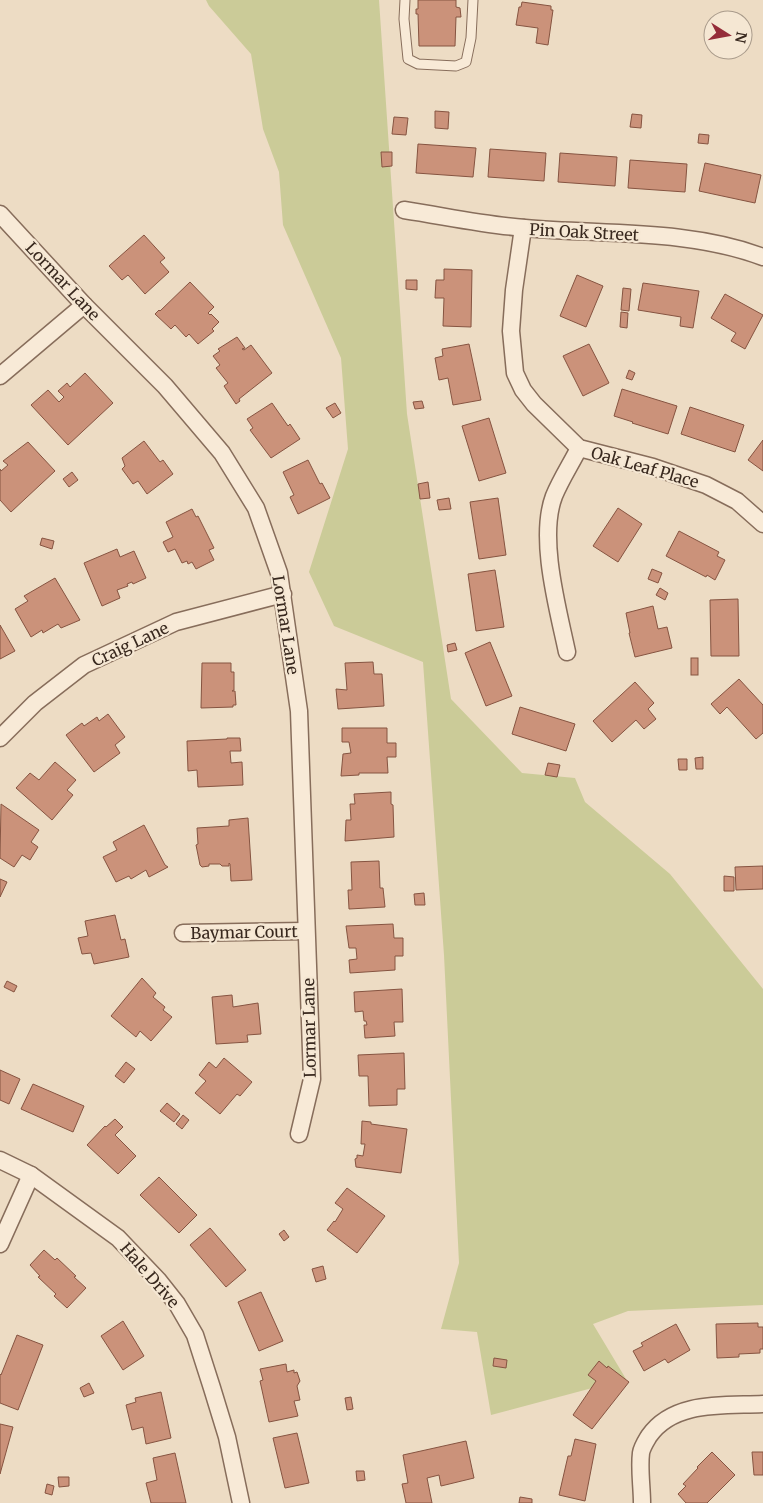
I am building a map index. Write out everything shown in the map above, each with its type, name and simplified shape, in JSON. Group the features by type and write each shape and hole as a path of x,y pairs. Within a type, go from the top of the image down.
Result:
{"street":[{"name":"Pin Oak Street","path":"404,210 523,228 666,237 718,243 763,257"},
{"name":"Lormar Lane","path":"0,214 84,305 165,386 222,453 256,508 279,573 299,711 312,1078 299,1134"},
{"name":"Oak Leaf Place","path":"523,228 514,290 511,332 515,373 523,390 534,404 579,448 653,467 706,485 737,500 763,524"},
{"path":"0,376 84,305"},
{"path":"567,652 556,601 548,547 550,514 554,496 579,448"},
{"name":"Craig Lane","path":"0,738 35,703 84,665 176,622 283,594"},
{"name":"Baymar Court","path":"183,933 306,930"},
{"name":"Hale Drive","path":"0,1160 31,1175 118,1238 158,1280 177,1304 194,1335 212,1388 227,1436 241,1503"},
{"path":"0,1244 31,1175"},
{"path":"642,1503 641,1452 654,1429 679,1412 695,1408 763,1404"}],"lane":[{"path":"405,0 404,19 408,59 418,64 456,66 466,62 471,38 473,0"}],"green space":[{"path":"206,0 379,0 407,414 451,699 522,773 575,778 585,802 670,874 763,989 763,1305 628,1311 593,1324 626,1379 491,1415 477,1332 441,1329 459,1263 444,955 423,662 334,626 309,572 348,449 341,358 283,225 279,172 263,129 251,54 209,6"}],"building":[{"path":"418,0 456,0 456,7 460,8 461,17 456,17 455,46 419,46 418,14 416,14"},
{"path":"522,2 551,6 551,10 553,10 548,45 536,43 538,28 516,25 519,7 521,7"},
{"path":"435,111 449,112 448,129 435,128"},
{"path":"632,114 642,115 641,128 630,127"},
{"path":"394,117 408,118 406,135 392,134"},
{"path":"699,134 709,135 708,144 698,143"},
{"path":"418,144 476,148 473,177 416,173"},
{"path":"490,149 546,153 544,181 488,177"},
{"path":"381,152 392,152 392,166 382,167"},
{"path":"560,153 617,157 615,186 558,182"},
{"path":"630,160 687,164 685,192 628,188"},
{"path":"705,163 761,175 755,203 699,191"},
{"path":"144,235 165,258 160,262 169,272 145,294 128,275 122,280 109,266"},
{"path":"444,269 472,270 471,327 443,326 444,298 435,298 436,280 444,280"},
{"path":"577,275 603,286 586,327 560,316"},
{"path":"406,280 417,280 417,290 406,289"},
{"path":"190,282 214,307 208,313 219,322 212,329 214,331 198,344 189,334 186,337 175,325 171,329 155,314"},
{"path":"643,283 699,291 693,328 680,326 681,317 638,310"},
{"path":"623,288 631,289 629,311 621,310"},
{"path":"725,294 763,315 745,349 731,341 736,333 711,318"},
{"path":"621,312 628,313 627,328 620,327"},
{"path":"237,337 245,348 242,349 244,350 251,345 272,373 239,399 240,401 236,404 224,386 228,383 216,368 220,365 213,356 220,351 218,349"},
{"path":"469,344 481,400 453,405 448,378 439,380 435,358 443,356 442,349"},
{"path":"589,344 609,383 583,396 563,356"},
{"path":"629,370 635,373 632,380 626,378"},
{"path":"85,373 113,403 68,445 31,405 48,390 59,402 64,397 58,391 67,383 70,387"},
{"path":"622,389 677,406 668,434 614,416"},
{"path":"422,401 424,408 415,409 413,402"},
{"path":"272,403 300,439 271,458 250,430 253,428 247,419"},
{"path":"335,403 341,413 333,418 326,408"},
{"path":"690,407 744,425 735,452 681,434"},
{"path":"489,418 506,473 479,481 462,426"},
{"path":"763,440 763,471 748,460"},
{"path":"144,441 160,462 163,460 173,474 147,494 138,481 133,484 122,469 125,466 122,458"},
{"path":"28,442 55,471 11,512 0,500 0,469 1,471 8,465 3,461"},
{"path":"308,460 320,484 322,483 330,498 298,514 290,497 294,495 283,472"},
{"path":"72,472 78,480 69,487 63,479"},
{"path":"428,482 430,498 420,499 418,484"},
{"path":"449,498 451,509 439,510 437,500"},
{"path":"498,498 506,555 479,559 470,502"},
{"path":"618,508 642,524 618,562 593,546"},
{"path":"192,509 196,517 198,516 214,548 209,550 214,560 196,569 192,562 188,564 187,561 182,563 175,549 168,552 163,542 173,537 166,522"},
{"path":"679,531 719,552 717,556 725,560 715,580 666,556"},
{"path":"42,538 54,541 52,549 40,545"},
{"path":"117,549 120,557 134,551 146,578 133,584 132,582 127,584 128,586 117,590 120,598 102,606 84,563"},
{"path":"652,569 662,573 658,583 648,579"},
{"path":"495,570 504,627 476,631 468,574"},
{"path":"55,578 80,620 61,628 58,624 43,633 42,630 31,637 15,609 28,601 24,596"},
{"path":"660,588 668,593 665,600 656,595"},
{"path":"738,599 739,656 711,656 710,600"},
{"path":"653,606 658,629 667,627 672,648 635,657 626,613"},
{"path":"0,625 15,651 0,659"},
{"path":"490,642 512,696 486,706 465,653"},
{"path":"455,643 457,650 448,652 447,645"},
{"path":"691,658 698,658 698,675 691,675"},
{"path":"373,662 374,674 382,674 384,706 338,709 336,689 347,690 345,663"},
{"path":"202,663 231,663 231,672 234,672 234,690 232,691 235,691 236,705 233,705 233,707 201,708"},
{"path":"739,679 763,705 763,733 756,739 727,707 720,714 711,704"},
{"path":"635,682 654,703 648,709 656,719 644,729 636,720 612,742 593,721"},
{"path":"520,707 575,724 566,751 512,734"},
{"path":"108,714 125,737 115,745 120,753 94,772 66,735 82,723 84,726 97,717 99,721"},
{"path":"342,728 387,728 387,743 396,743 396,757 387,757 388,773 359,773 359,775 341,776 343,754 351,753 349,742 342,742"},
{"path":"240,738 241,751 230,751 231,763 242,762 243,785 198,787 197,770 188,771 187,741"},
{"path":"703,757 703,769 696,769 695,758"},
{"path":"678,759 687,759 687,770 679,770"},
{"path":"55,762 76,780 67,790 73,795 52,820 16,788 30,773 39,780"},
{"path":"548,763 560,765 557,777 545,775"},
{"path":"391,792 394,837 345,841 346,820 351,820 350,804 355,804 354,794"},
{"path":"1,804 39,830 31,842 38,847 30,860 22,855 14,867 0,858"},
{"path":"248,818 252,880 231,881 229,863 229,866 209,864 209,866 202,867 196,845 198,844 197,828 229,826 229,820"},
{"path":"144,825 165,865 168,867 149,877 146,870 131,879 129,876 116,882 103,857 117,850 113,842"},
{"path":"379,861 380,888 383,888 385,907 349,909 348,890 352,890 351,862"},
{"path":"763,866 763,889 736,890 735,867"},
{"path":"724,876 734,877 734,891 724,891"},
{"path":"0,879 7,882 0,897"},
{"path":"424,893 425,905 415,905 414,894"},
{"path":"115,915 121,940 125,939 129,957 94,964 91,953 82,954 78,938 88,936 85,921"},
{"path":"393,924 394,938 403,938 403,956 395,956 395,970 350,973 349,960 357,959 356,948 349,948 346,926"},
{"path":"142,978 156,993 153,997 165,1007 163,1010 172,1017 151,1041 140,1031 136,1037 111,1016"},
{"path":"7,981 17,986 14,992 4,987"},
{"path":"402,989 403,1022 394,1022 395,1036 365,1038 364,1025 367,1025 366,1021 364,1021 363,1011 355,1012 354,992"},
{"path":"232,995 233,1007 258,1003 261,1034 247,1035 248,1042 216,1044 212,997"},
{"path":"404,1053 405,1089 397,1089 397,1105 369,1106 368,1076 359,1076 358,1055"},
{"path":"224,1058 252,1082 240,1096 237,1094 220,1114 195,1093 206,1081 199,1075 209,1062 216,1068"},
{"path":"126,1062 135,1069 124,1083 115,1076"},
{"path":"0,1070 20,1079 9,1104 0,1100"},
{"path":"33,1084 84,1106 73,1132 21,1109"},
{"path":"167,1103 180,1114 174,1122 160,1111"},
{"path":"183,1115 189,1120 182,1129 176,1124"},
{"path":"115,1119 123,1127 115,1135 136,1156 118,1174 87,1145 105,1126"},
{"path":"362,1121 407,1129 401,1173 356,1167 355,1159 357,1155 363,1156 365,1144 361,1144"},
{"path":"159,1177 197,1215 179,1233 140,1195"},
{"path":"347,1188 385,1216 357,1253 327,1230 335,1222 343,1209 335,1203"},
{"path":"210,1228 246,1270 226,1287 190,1245"},
{"path":"284,1230 289,1237 284,1241 279,1234"},
{"path":"44,1250 55,1260 57,1258 86,1288 67,1308 54,1296 56,1294 38,1277 40,1276 30,1265"},
{"path":"323,1266 326,1279 316,1282 312,1269"},
{"path":"261,1292 283,1341 259,1351 238,1302"},
{"path":"123,1321 144,1356 123,1370 101,1336"},
{"path":"758,1323 758,1327 763,1327 763,1349 760,1349 760,1353 739,1354 739,1357 717,1358 716,1324"},
{"path":"676,1324 690,1350 668,1363 665,1359 644,1371 633,1351 643,1346 641,1343"},
{"path":"17,1335 43,1345 18,1410 0,1403 0,1374"},
{"path":"494,1358 507,1360 506,1368 493,1366"},
{"path":"599,1361 629,1382 592,1429 573,1415 596,1381 588,1375"},
{"path":"286,1364 287,1372 294,1370 294,1373 297,1372 300,1381 297,1386 300,1400 294,1401 298,1416 269,1422 260,1381 263,1380 260,1369"},
{"path":"89,1383 94,1393 84,1397 80,1388"},
{"path":"161,1392 171,1438 146,1444 143,1427 132,1430 126,1405 136,1402 135,1398"},
{"path":"351,1397 353,1409 347,1410 345,1398"},
{"path":"0,1424 13,1427 0,1474"},
{"path":"297,1433 309,1483 285,1488 273,1438"},
{"path":"575,1439 596,1444 585,1501 559,1495 568,1456 571,1456"},
{"path":"466,1441 474,1478 441,1486 439,1475 427,1478 432,1503 406,1503 402,1484 408,1483 403,1455"},
{"path":"712,1452 735,1475 707,1503 686,1503 678,1494 686,1486 683,1484"},
{"path":"752,1452 763,1452 763,1475 754,1475"},
{"path":"175,1453 186,1503 151,1503 146,1483 157,1480 153,1458"},
{"path":"356,1471 364,1471 365,1480 357,1481"},
{"path":"58,1477 69,1477 69,1486 59,1487"},
{"path":"47,1484 54,1486 52,1495 45,1493"},
{"path":"520,1497 532,1499 532,1503 519,1503"}]}
